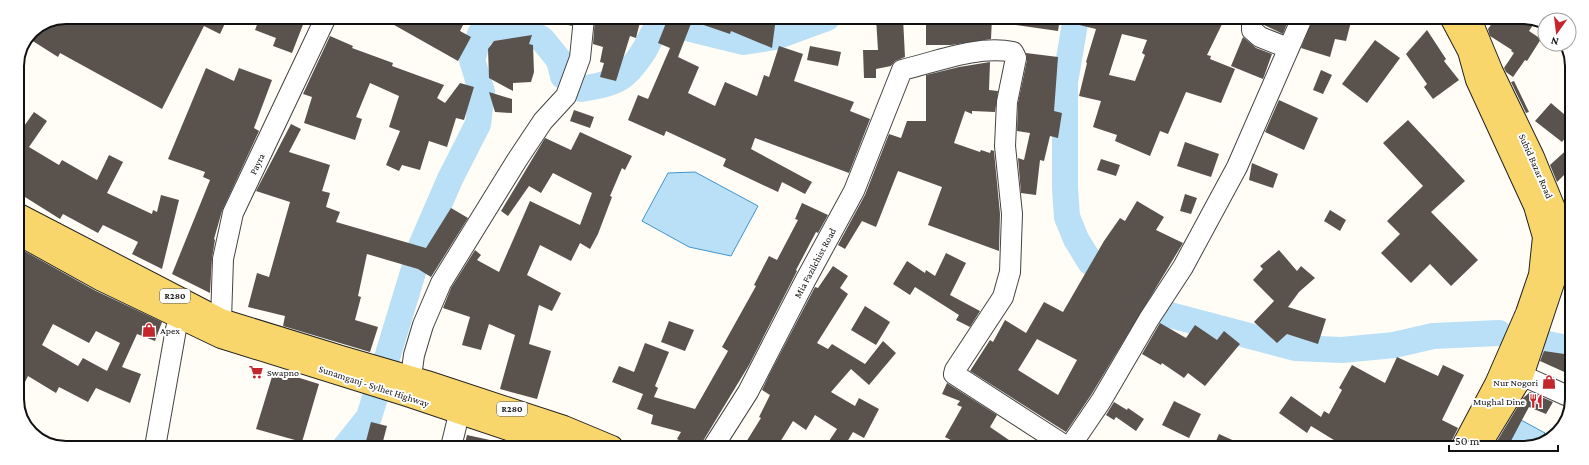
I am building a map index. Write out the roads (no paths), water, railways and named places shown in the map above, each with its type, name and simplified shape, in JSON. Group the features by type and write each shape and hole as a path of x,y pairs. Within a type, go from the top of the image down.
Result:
{"main road":[{"name":"Subid Bazar Road","path":"1468,24 1533,156 1554,208 1563,237 1559,265 1481,441"},
{"name":"Sunamganj - Sylhet Highway","path":"24,218 221,320 339,366"},
{"name":"Sunamganj - Sylhet Highway","path":"24,237 102,280 222,337 339,366 564,427 598,441"},
{"name":"Subid Bazar Road","path":"1467,441 1513,372"},
{"name":"Sunamganj - Sylhet Highway","path":"409,386 459,414 543,441"}],"street":[{"name":"Payra","path":"221,320 223,259 233,213 323,24"},
{"path":"409,386 414,355 423,325 441,283 517,160 543,121 566,96 580,58 583,24"},
{"path":"1252,24 1252,30 1260,37 1288,48"},
{"path":"1073,441 1101,401 1148,319 1183,267 1237,167 1299,24"},
{"name":"Mia Fazilchist Road","path":"717,441 748,392 805,281 854,191 902,70 973,52 1005,50 1013,52 1016,58 1007,102 1005,146 1012,214 1010,272 1003,297 955,370 954,374 1057,441"},
{"path":"156,441 176,329 180,318"},
{"path":"1513,372 1565,395"},
{"path":"452,441 459,414"}],"water":[{"path":"695,172 758,206 731,256 689,247 642,221 668,173"},
{"path":"1521,420 1545,433 1543,436 1537,439 1510,441"}],"waterway":[{"path":"581,89 603,85 619,79 638,60 660,24"},
{"path":"668,24 743,42 775,37 811,24"},
{"path":"1075,24 1065,82 1065,188 1067,217 1076,239 1090,262 1140,298 1170,315 1295,348 1342,350 1394,345 1433,336 1499,333"},
{"path":"350,441 369,417 421,246 450,179 478,124 482,92 472,60 480,34 497,28 521,27 542,39 559,60 563,76"},
{"path":"1543,343 1565,348"}],"place":[{"name":"Apex","path":"149,330"},
{"name":"Swapno","path":"256,372"},
{"name":"Nur Nogori","path":"1549,382"},
{"name":"Mughal Dine","path":"1536,401"}]}
